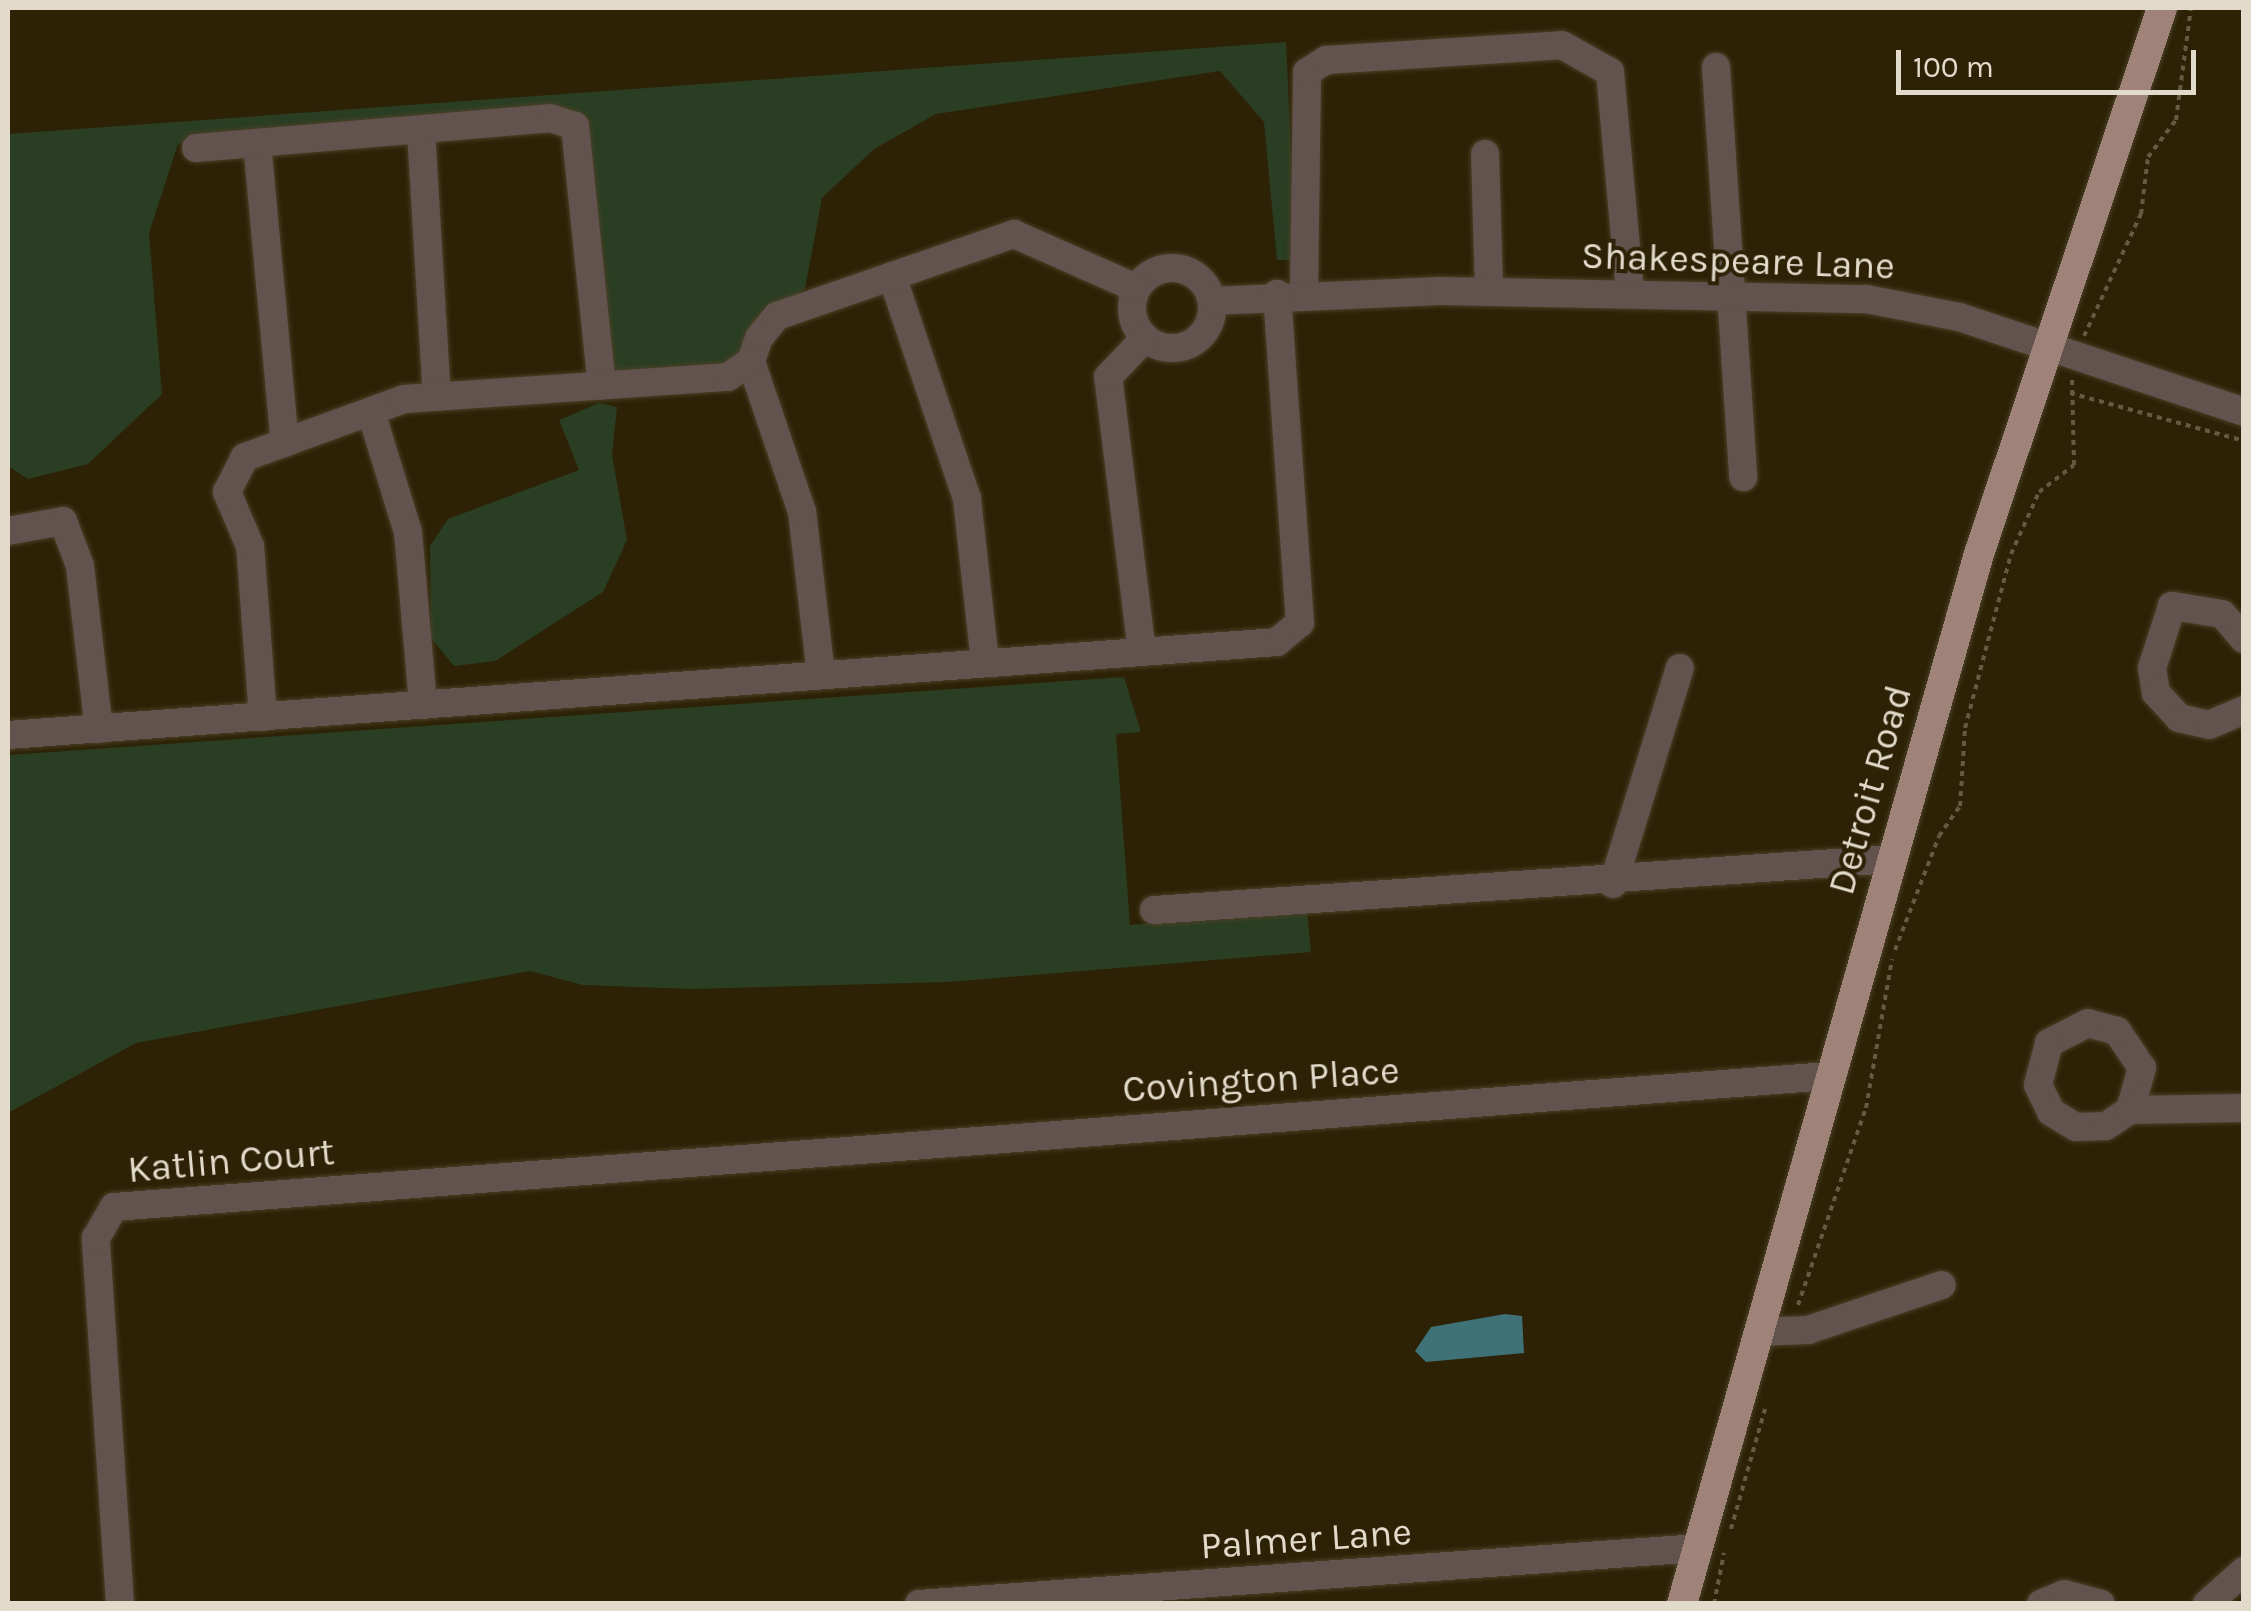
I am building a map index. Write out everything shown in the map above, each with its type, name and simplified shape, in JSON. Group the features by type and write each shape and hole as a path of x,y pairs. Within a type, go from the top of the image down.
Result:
{"main road":[{"name":"Detroit Road","path":"1682,1604 1774,1331 1830,1076 1892,860 2049,348 2162,8"}],"street":[{"path":"8,735 1277,642 1300,623 1291,293 1307,72 1326,60 1562,45 1610,72 1630,292"},
{"path":"1716,67 1743,477"},
{"path":"196,148 550,118 575,126 602,386"},
{"path":"421,130 437,397"},
{"path":"257,143 285,443"},
{"path":"1485,154 1490,291"},
{"path":"263,716 250,546 227,492 245,457 371,412 437,397 728,377 751,361 777,316 1014,234 1136,288"},
{"path":"1177,268 1198,276 1212,301 1194,342 1165,348 1144,338 1133,315 1136,288 1156,270 1177,268"},
{"path":"892,276 968,499 986,663"},
{"name":"Shakespeare Lane","path":"1212,301 1291,293 1490,291 1892,302 2244,412"},
{"path":"1142,652 1108,377 1144,338"},
{"path":"751,361 802,512 821,676"},
{"path":"371,412 408,532 423,705"},
{"path":"8,530 63,522 80,566 99,728"},
{"path":"2244,639 2222,614 2172,606 2152,668 2156,693 2179,718 2209,725 2244,710"},
{"path":"1613,884 1680,668"},
{"path":"1154,910 1613,884 1892,860"},
{"name":"Covington Place","path":"697,1162 1830,1076"},
{"path":"2130,1110 2244,1108"},
{"name":"Katlin Court","path":"120,1604 96,1238 110,1210 697,1162"},
{"path":"1774,1331 1942,1285"},
{"name":"Palmer Lane","path":"919,1604 1698,1548"},
{"path":"2207,1604 2244,1571"},
{"path":"2041,1604 2064,1594 2101,1604"}],"path":[{"path":"1774,1331 1866,1108 1893,956 1938,836 1960,806 1965,728 2003,579 2038,492 2074,465 2070,393 2078,358 2141,214 2148,158 2176,120 2191,8"},
{"path":"2070,393 2244,441"},
{"path":"1714,1604 1768,1390"}],"green space":[{"path":"1286,42 1296,260 1277,260 1264,122 1220,71 936,114 874,149 822,198 805,289 774,310 734,361 609,377 582,122 463,119 178,144 149,233 162,394 88,464 28,479 8,466 8,134"},
{"path":"599,403 617,407 612,455 627,540 603,592 495,661 454,666 431,638 430,546 448,519 579,470 559,420"},
{"path":"1124,677 1141,732 1116,734 1130,925 1307,911 1311,952 948,982 691,989 583,985 530,971 136,1043 8,1113 8,755"}],"water":[{"path":"1505,1314 1522,1316 1524,1353 1426,1362 1415,1351 1431,1327"}]}
